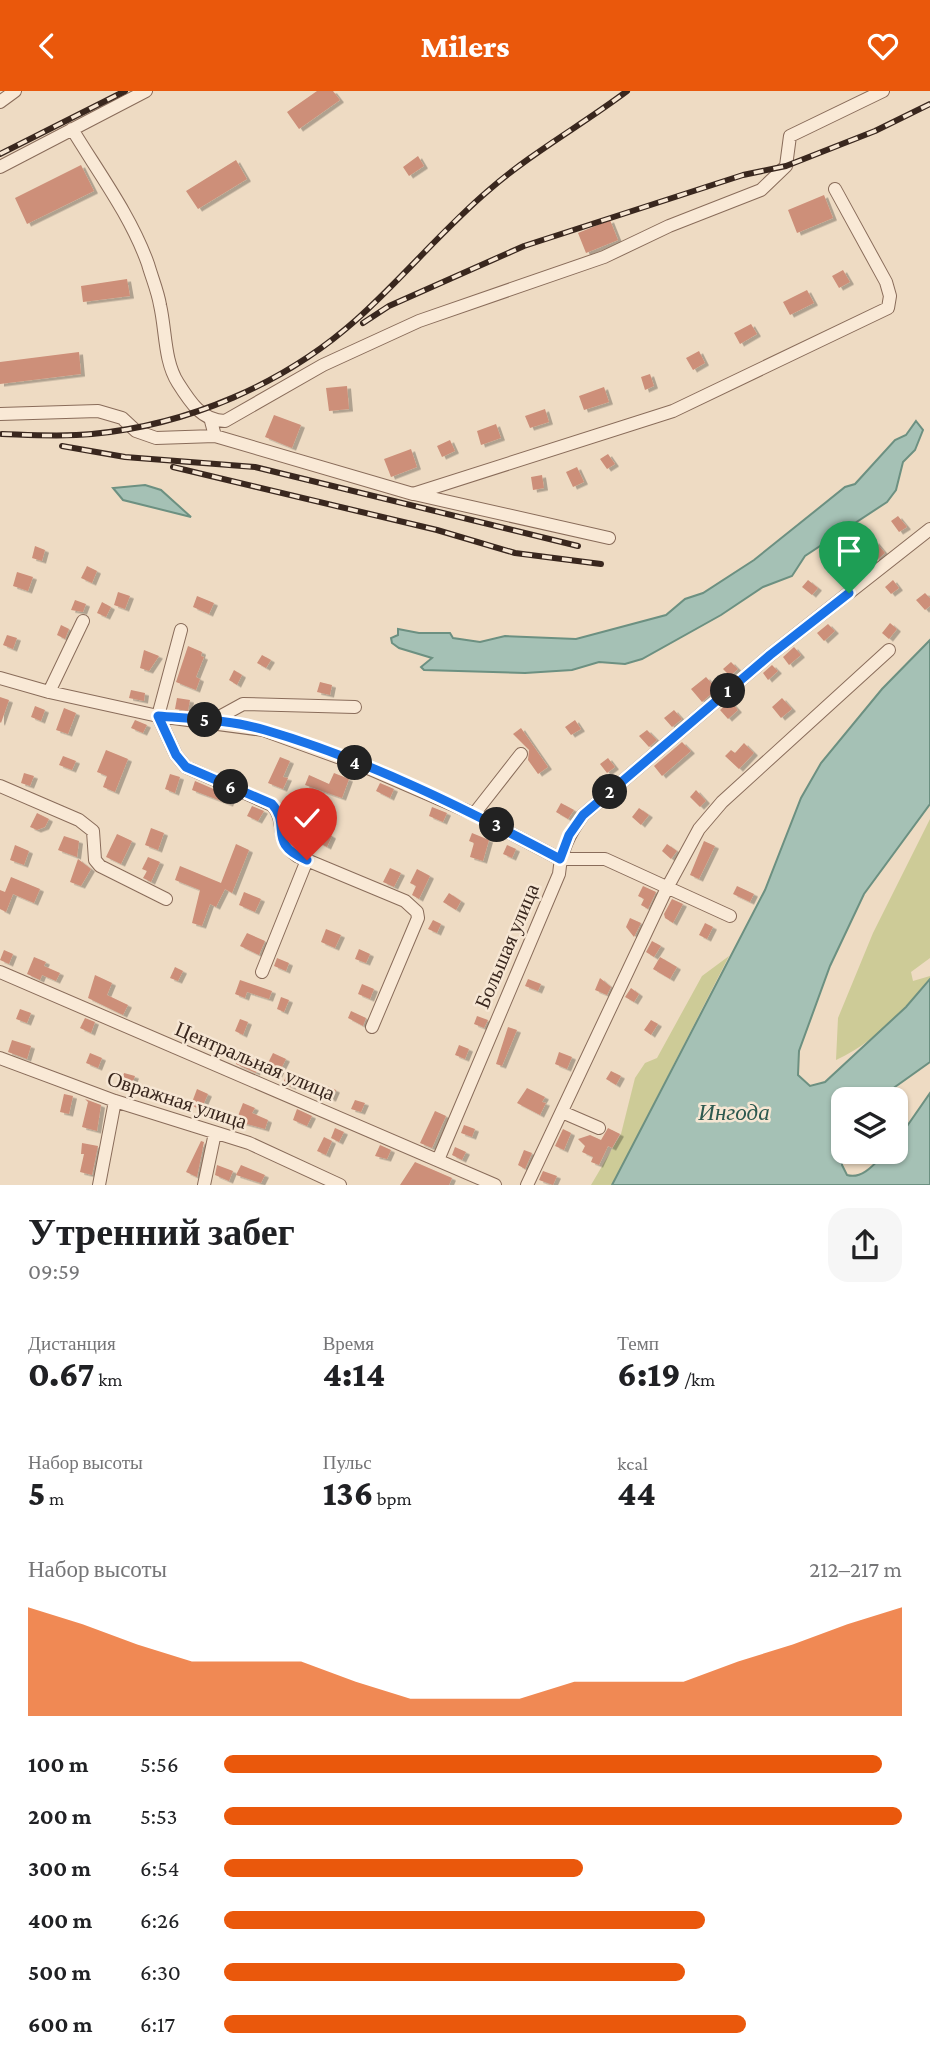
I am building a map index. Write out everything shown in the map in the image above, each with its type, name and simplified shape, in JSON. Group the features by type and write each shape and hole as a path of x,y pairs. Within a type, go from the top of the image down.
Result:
{"street":[{"path":"0,102 15,91"},
{"path":"0,167 146,91"},
{"path":"211,421 225,421 323,365 419,321 604,257 670,226 761,190 786,166 790,136 883,91"},
{"path":"72,129 122,210 147,261 160,305 167,353 176,381 199,411 211,421 215,436"},
{"path":"413,494 673,411 888,308 890,296 886,282 835,189"},
{"path":"0,414 98,411 122,418 136,431 156,438 215,436 413,494 609,538"},
{"name":"Большая улица","path":"438,1160 559,874 560,859 569,835 583,815 770,655 930,529"},
{"path":"49,692 83,621"},
{"path":"181,630 158,716 176,755 186,767 272,804 278,811 281,838 286,848 307,860 405,901 417,912 418,918 372,1027"},
{"path":"527,1185 667,888 699,829 722,801 890,650"},
{"path":"0,678 49,692 158,716 212,721 263,730 368,768 474,814 560,859 605,859 730,916"},
{"path":"212,721 243,704 355,707"},
{"path":"474,814 522,754"},
{"path":"0,786 79,820 93,831 95,860 100,866 166,899"},
{"path":"262,972 307,860"},
{"name":"Центральная улица","path":"0,972 495,1185"},
{"name":"Овражная улица","path":"0,1058 115,1101 249,1143 340,1185"},
{"path":"99,1185 115,1101"},
{"path":"562,1112 599,1128"},
{"path":"204,1185 215,1133"}],"shaded area":[{"path":"930,819 930,958 911,972 913,981 930,976 930,979 875,1035 836,1060 838,1018 873,933"},
{"path":"729,956 612,1185 591,1185 621,1134 635,1078 645,1063 657,1058 702,976"}],"water":[{"path":"916,421 923,430 915,450 903,462 896,490 887,502 805,556 792,576 763,587 721,615 642,659 625,664 599,662 572,670 525,673 424,670 421,667 432,658 399,648 392,643 391,638 398,635 398,629 419,633 450,633 453,638 480,642 505,636 576,639 666,615 685,599 703,593 754,560 845,487 855,484 895,440 906,435"},
{"path":"145,485 161,490 191,517 123,500 113,488"},
{"name":"Ингода","path":"930,640 930,804 864,894 830,966 799,1051 798,1075 810,1086 825,1082 906,1007 930,979 930,1062 895,1087 831,1087 831,1164 842,1164 847,1175 853,1176 864,1173 874,1164 908,1164 908,1125 930,1093 930,1185 612,1185 765,890 801,798 821,763 882,689"}],"building":[{"path":"317,91 333,91 340,100 299,129 287,112"},
{"path":"418,156 424,166 409,176 403,167"},
{"path":"236,160 247,179 198,209 186,191"},
{"path":"81,165 94,191 27,224 15,198"},
{"path":"824,195 833,218 797,233 788,210"},
{"path":"610,220 618,240 586,253 578,233"},
{"path":"843,270 850,282 839,288 832,276"},
{"path":"127,279 130,296 83,302 81,286"},
{"path":"807,290 814,303 790,315 783,302"},
{"path":"751,324 757,334 740,344 734,333"},
{"path":"699,351 705,363 693,370 686,358"},
{"path":"79,352 81,374 0,384 0,362"},
{"path":"650,374 654,386 645,390 641,377"},
{"path":"347,386 349,409 329,411 326,388"},
{"path":"604,387 609,402 584,410 579,396"},
{"path":"545,409 549,422 530,428 525,416"},
{"path":"274,415 301,425 292,448 265,437"},
{"path":"496,424 501,438 481,445 477,431"},
{"path":"450,440 455,451 442,457 437,446"},
{"path":"411,449 417,467 391,477 384,459"},
{"path":"608,454 615,464 607,469 600,459"},
{"path":"577,467 584,482 573,487 566,472"},
{"path":"542,475 544,488 533,490 531,477"},
{"path":"898,516 907,527 899,532 891,521"},
{"path":"875,541 885,553 877,560 867,548"},
{"path":"35,546 45,550 42,561 32,558"},
{"path":"87,566 97,571 92,583 81,578"},
{"path":"17,572 33,577 28,591 13,586"},
{"path":"808,580 818,588 812,595 802,587"},
{"path":"893,580 899,588 891,594 885,587"},
{"path":"118,592 130,596 125,609 114,605"},
{"path":"925,593 930,598 930,606 925,610 916,600"},
{"path":"197,596 214,603 209,614 193,607"},
{"path":"75,600 86,604 83,612 71,610"},
{"path":"102,602 111,607 106,617 97,613"},
{"path":"890,623 897,629 889,639 882,633"},
{"path":"828,624 835,631 824,641 817,633"},
{"path":"61,625 69,629 65,639 57,635"},
{"path":"7,635 17,638 13,649 3,645"},
{"path":"188,646 202,652 201,656 204,657 196,677 200,679 196,690 176,682"},
{"path":"794,647 801,655 789,665 783,657"},
{"path":"144,650 159,656 149,671 140,668"},
{"path":"262,655 271,660 266,668 257,663"},
{"path":"731,662 738,669 730,676 723,669"},
{"path":"772,665 778,671 768,680 763,673"},
{"path":"234,670 242,675 237,685 229,680"},
{"path":"706,677 717,689 702,702 691,689"},
{"path":"320,682 332,685 330,695 317,692"},
{"path":"131,690 145,693 144,701 129,698"},
{"path":"0,697 9,700 1,723 0,722"},
{"path":"177,698 190,700 188,711 175,709"},
{"path":"782,698 792,709 781,718 772,707"},
{"path":"730,701 738,710 728,719 720,710"},
{"path":"35,706 45,710 41,721 31,717"},
{"path":"64,708 76,713 68,734 56,730"},
{"path":"674,710 682,719 672,727 664,718"},
{"path":"135,720 147,725 143,733 131,728"},
{"path":"575,720 581,729 571,735 565,727"},
{"path":"521,728 548,767 538,774 528,760 529,750 513,734"},
{"path":"647,730 657,740 649,747 639,736"},
{"path":"682,742 691,751 662,776 654,766"},
{"path":"744,743 754,753 739,769 725,756 731,750 735,753"},
{"path":"106,750 128,759 115,792 103,787 107,776 97,772"},
{"path":"63,756 76,761 72,770 59,765"},
{"path":"280,757 290,761 283,777 288,778 283,789 268,783"},
{"path":"608,758 615,767 607,773 600,764"},
{"path":"24,773 34,776 30,786 21,783"},
{"path":"334,773 349,779 342,798 305,785 309,775 329,784"},
{"path":"170,774 180,777 175,793 165,789"},
{"path":"195,781 232,797 229,804 192,790"},
{"path":"380,783 394,789 390,798 376,791"},
{"path":"696,790 706,801 700,807 690,797"},
{"path":"561,803 574,810 568,819 556,812"},
{"path":"252,806 264,811 258,821 247,816"},
{"path":"432,807 447,813 443,822 429,816"},
{"path":"639,808 649,815 641,825 632,817"},
{"path":"309,811 319,816 314,827 304,822"},
{"path":"37,813 49,819 45,827 37,830 30,827"},
{"path":"151,828 164,833 158,850 145,845"},
{"path":"318,828 332,836 327,847 312,839"},
{"path":"472,833 489,840 483,861 470,857 474,843 469,841"},
{"path":"117,834 132,841 121,864 106,857"},
{"path":"64,836 79,841 77,857 58,850"},
{"path":"704,841 715,846 699,879 690,875"},
{"path":"236,844 249,850 232,893 225,889 216,907 210,904 202,926 192,923 200,890 175,880 180,866 221,883"},
{"path":"667,844 677,851 671,859 662,851"},
{"path":"15,845 29,851 24,865 10,860"},
{"path":"507,845 516,849 512,858 503,854"},
{"path":"148,857 160,862 151,882 143,878 147,871 142,869"},
{"path":"78,859 91,869 81,886 70,882"},
{"path":"390,868 401,873 394,887 383,882"},
{"path":"417,869 430,876 419,899 412,895 416,886 410,883"},
{"path":"11,877 40,889 34,903 13,894 6,912 0,909 0,890 5,892"},
{"path":"643,886 656,892 648,909 641,905 644,899 638,896"},
{"path":"737,886 754,894 750,902 733,894"},
{"path":"244,892 261,899 255,912 239,905"},
{"path":"449,893 461,901 456,910 443,902"},
{"path":"672,899 683,904 673,923 665,918 664,914"},
{"path":"630,918 641,923 634,937 626,927"},
{"path":"433,920 441,924 437,933 428,929"},
{"path":"705,923 713,927 707,939 699,935"},
{"path":"326,929 341,935 335,948 321,942"},
{"path":"247,933 265,941 259,955 240,946"},
{"path":"652,941 661,946 654,957 646,952"},
{"path":"359,949 370,954 366,963 355,959"},
{"path":"4,950 13,954 9,964 0,960"},
{"path":"34,957 46,962 44,966 60,973 56,981 42,975 40,980 27,974"},
{"path":"660,957 677,967 670,979 653,969"},
{"path":"277,958 289,963 286,971 274,966"},
{"path":"175,967 183,971 178,981 170,978"},
{"path":"95,975 112,983 107,995 128,1005 123,1015 88,998"},
{"path":"600,978 611,987 607,995 595,990"},
{"path":"528,979 541,984 538,991 525,986"},
{"path":"240,980 272,991 269,999 247,992 245,998 235,994"},
{"path":"362,984 374,989 370,999 358,994"},
{"path":"631,988 639,994 634,1002 625,997"},
{"path":"281,997 289,1000 284,1012 277,1009"},
{"path":"20,1009 31,1013 27,1023 16,1019"},
{"path":"351,1011 366,1018 363,1026 348,1018"},
{"path":"477,1016 488,1020 484,1028 474,1024"},
{"path":"85,1018 95,1022 91,1033 80,1028"},
{"path":"240,1019 248,1022 243,1035 235,1031"},
{"path":"651,1020 658,1024 651,1035 644,1030"},
{"path":"508,1027 517,1030 502,1066 496,1064"},
{"path":"12,1040 31,1046 27,1059 8,1052"},
{"path":"459,1045 469,1049 465,1059 455,1055"},
{"path":"559,1052 572,1057 567,1069 555,1064"},
{"path":"90,1053 102,1058 98,1068 86,1063"},
{"path":"273,1053 286,1059 278,1075 265,1069"},
{"path":"240,1055 259,1061 256,1073 236,1064"},
{"path":"611,1071 621,1076 616,1085 606,1079"},
{"path":"124,1073 135,1076 131,1087 121,1084"},
{"path":"287,1074 296,1078 292,1087 283,1083"},
{"path":"327,1086 336,1090 332,1099 323,1096"},
{"path":"527,1088 545,1097 542,1102 546,1103 540,1115 517,1103"},
{"path":"197,1089 208,1094 201,1110 191,1105"},
{"path":"64,1094 73,1096 69,1114 60,1112"},
{"path":"85,1099 101,1105 97,1131 82,1127 88,1102"},
{"path":"355,1100 365,1103 361,1112 351,1109"},
{"path":"243,1103 255,1108 252,1113 268,1120 265,1129 236,1121"},
{"path":"297,1109 312,1116 307,1126 293,1120"},
{"path":"435,1111 446,1116 432,1148 420,1143"},
{"path":"464,1125 475,1129 472,1137 461,1133"},
{"path":"335,1128 344,1132 339,1142 331,1138"},
{"path":"608,1128 620,1134 612,1148 608,1146 599,1165 591,1162 593,1157 582,1152 585,1146 578,1139 590,1135 601,1140"},
{"path":"563,1129 571,1133 564,1150 555,1146"},
{"path":"324,1137 332,1141 326,1155 317,1151"},
{"path":"201,1141 204,1142 197,1177 186,1172"},
{"path":"82,1143 98,1146 92,1175 80,1172 84,1154 81,1154"},
{"path":"380,1145 391,1150 387,1159 375,1156"},
{"path":"455,1147 466,1152 462,1160 452,1155"},
{"path":"524,1150 532,1153 525,1169 518,1165"},
{"path":"415,1162 452,1178 449,1185 400,1185"},
{"path":"217,1165 233,1171 229,1181 215,1175"},
{"path":"241,1165 265,1175 261,1183 236,1175"},
{"path":"543,1171 557,1176 553,1185 539,1180"}],"railway":[{"path":"0,154 125,91"},
{"path":"2,434 70,435 128,429 199,411 266,382 298,364 356,320 455,221 505,177 627,91"},
{"path":"363,323 389,306 524,246 743,175 786,166 875,131 930,104"},
{"path":"62,446 125,457 255,467 578,546"},
{"path":"173,467 437,530 515,553 601,564"}],"route":[{"path":"307,860 286,848 281,838 278,811 272,804 186,767 176,755 158,716 263,730 421,790 560,859 569,835 583,815 770,655 849,593"}]}
